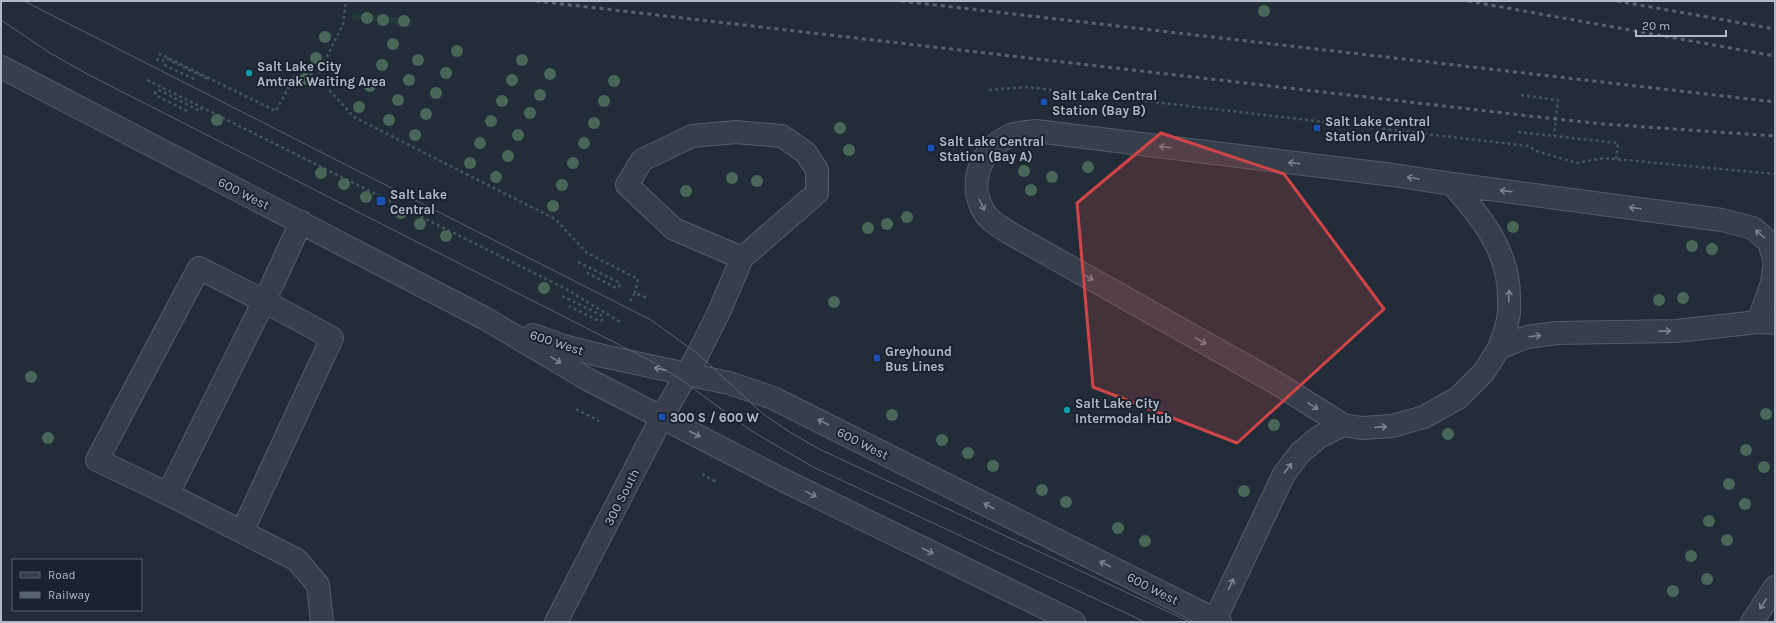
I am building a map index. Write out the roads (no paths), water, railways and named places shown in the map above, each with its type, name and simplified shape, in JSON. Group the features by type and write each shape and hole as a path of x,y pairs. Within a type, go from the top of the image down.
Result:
{"street":[{"name":"600 West","path":"1,67 486,318 587,379 783,480 1074,622"},
{"path":"1452,184 1478,213 1492,234 1504,258 1509,289 1509,318 1499,348 1484,372 1458,398 1424,418 1392,426 1362,428 1343,425 1278,384 1008,232 987,216 976,194 978,168 991,149 1012,135 1036,131 1394,175 1722,220 1753,228 1769,242 1775,262 1767,322 1676,331 1557,333 1527,337 1499,348"},
{"path":"736,132 782,136 806,153 817,170 817,193 742,258 674,229 628,185 642,160 692,136 736,132"},
{"path":"168,494 264,301 300,222"},
{"name":"300 South","path":"556,622 662,417 687,374 719,312 742,258"},
{"path":"242,532 332,338 199,268 97,460 168,494 242,532 297,560 318,585 322,622"},
{"name":"600 West","path":"486,318 563,346 653,368 729,383 773,398 1217,621"},
{"path":"1217,621 1284,474 1300,453 1319,437 1343,425"},
{"path":"1752,622 1775,587"}],"tram line":[{"path":"24,1 651,320 698,354 762,413 788,431 819,449 1190,622"},
{"path":"1,20 50,53 89,75 653,362 683,381 750,430 813,467 1145,622"}],"railway":[{"path":"536,1 1556,119 1603,124 1775,136"},
{"path":"901,1 1775,102"},
{"path":"1468,1 1775,56"},
{"path":"1617,1 1775,29"}],"place":[{"name":"Salt Lake City Amtrak Waiting Area","path":"249,73"},
{"name":"Salt Lake Central Station (Bay B)","path":"1044,102"},
{"name":"Salt Lake Central Station (Arrival)","path":"1317,128"},
{"name":"Salt Lake Central Station (Bay A)","path":"931,148"},
{"name":"Salt Lake Central","path":"381,201"},
{"name":"Greyhound Bus Lines","path":"877,358"},
{"name":"Salt Lake City Intermodal Hub","path":"1067,410"},
{"name":"300 S / 600 W","path":"662,417"}]}
